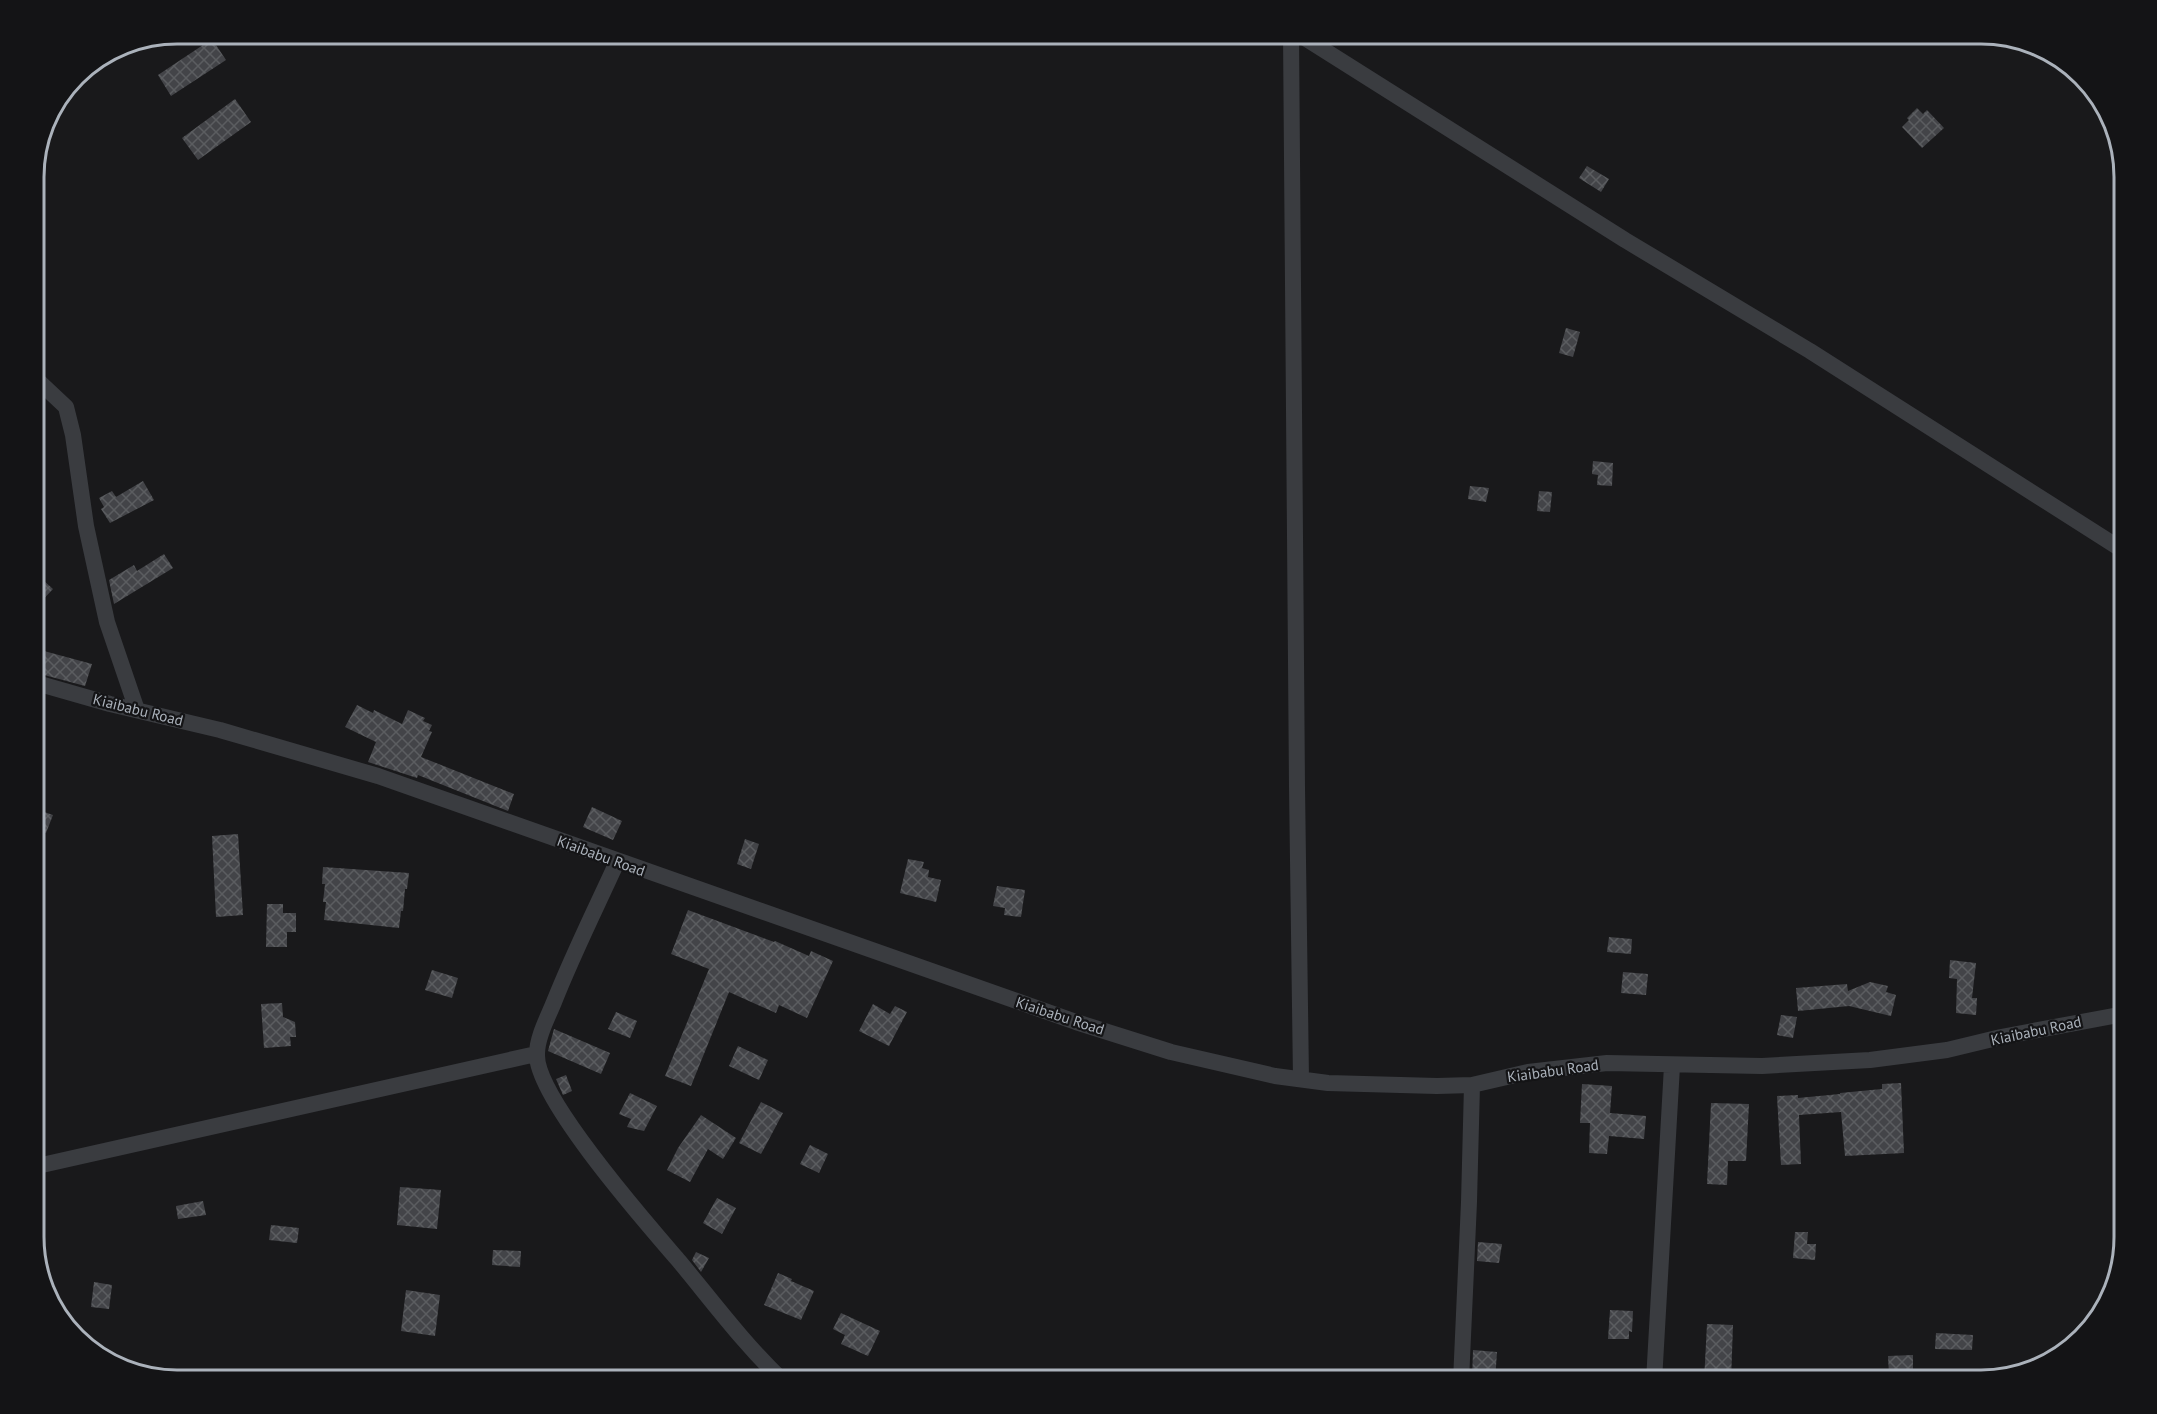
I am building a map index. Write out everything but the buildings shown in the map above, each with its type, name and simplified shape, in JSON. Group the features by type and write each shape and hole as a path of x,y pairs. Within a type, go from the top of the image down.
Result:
{"street":[{"path":"1292,44 1301,1079"},
{"path":"1314,44 1625,240 1810,351 2114,545"},
{"path":"44,386 66,407 73,435 86,526 107,622 136,710"},
{"name":"Kiaibabu Road","path":"44,685 136,710 220,729 378,776 1076,1022 1171,1052 1218,1064 1301,1079 1387,1086 1472,1085 1528,1072 1607,1063 1762,1066 1870,1060 1947,1050 2001,1037 2114,1016"},
{"path":"617,862 549,1014 536,1054 542,1076 560,1108 604,1172 737,1334 772,1370"},
{"path":"44,1165 536,1054"},
{"path":"1655,1370 1672,1066"},
{"path":"1461,1370 1472,1085"}]}
